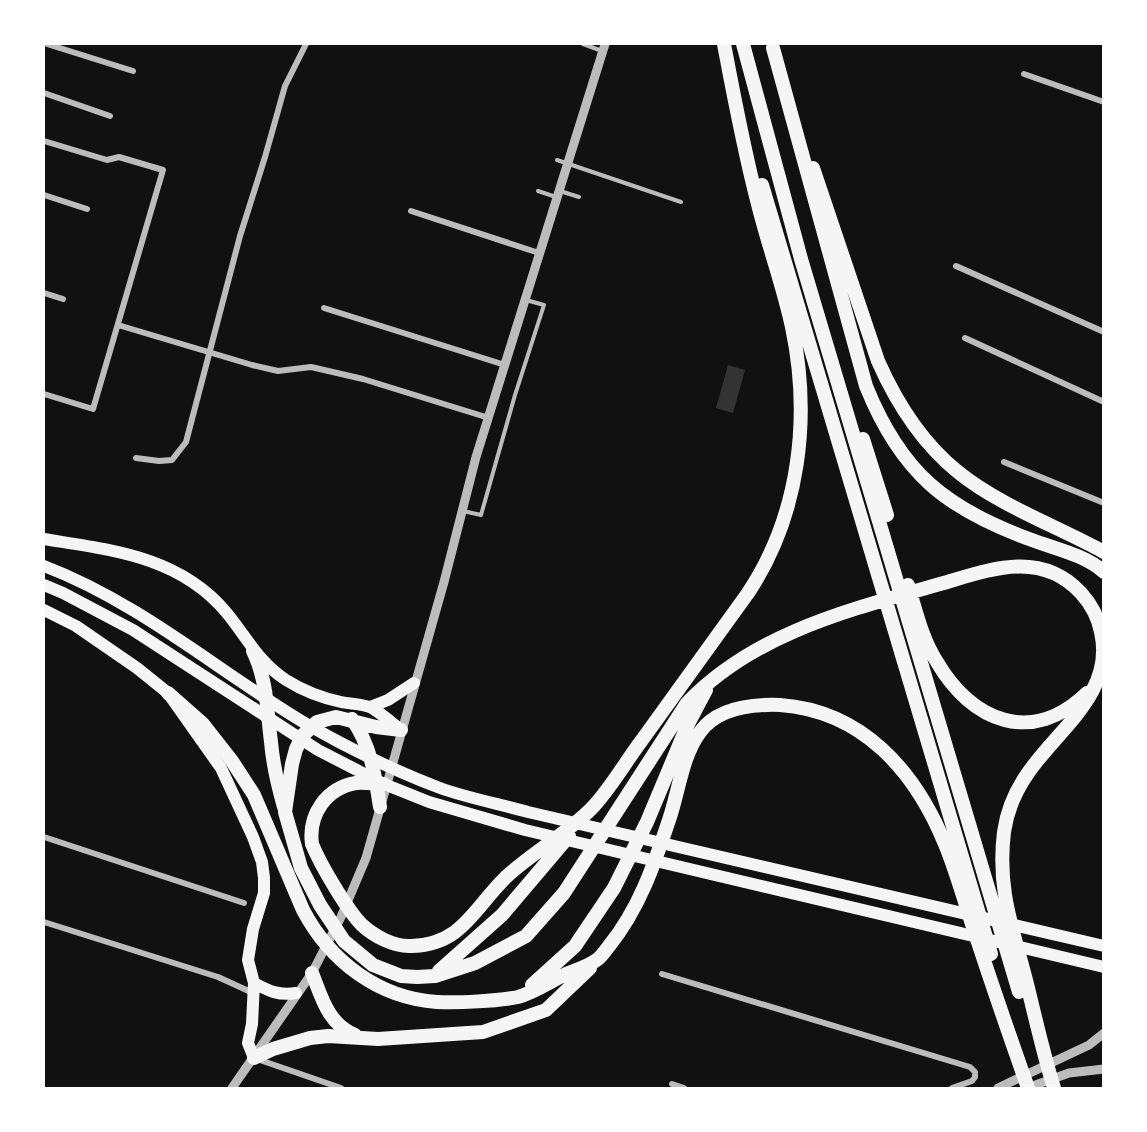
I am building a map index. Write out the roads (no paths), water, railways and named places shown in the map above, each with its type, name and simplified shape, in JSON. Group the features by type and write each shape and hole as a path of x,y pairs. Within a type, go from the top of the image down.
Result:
{"highway":[{"path":"435,975 502,915 591,809 762,573 790,506 800,417 794,338 758,203 725,44"},
{"path":"725,44 767,201 1029,1089"},
{"path":"743,44 801,259 1040,1050 1054,1089"},
{"path":"772,46 868,332 890,387 902,410 920,434 952,467 979,486 1104,554"},
{"path":"772,46 866,386 890,437 907,462 928,483 956,505 996,527 1085,559 1104,572"},
{"path":"801,259 871,462 921,629 927,645 945,676 979,710 1001,720 1026,723 1040,721 1066,710 1088,692 1097,679"},
{"path":"44,539 134,555 165,566 191,581 225,611 253,651 262,670 274,766 285,812 302,868 320,905 344,941 373,965 401,976 417,977 435,975 475,963 526,936 564,893 626,800 677,717 700,690 770,642 806,625 847,611 996,569 1016,566 1036,568 1062,577 1086,598 1097,618 1103,640 1103,653 1097,679 1083,708 1026,775 1013,800 1005,828 1001,866 1003,893 1048,1089"},
{"path":"1085,559 1104,554"},
{"path":"44,566 68,575 142,615 308,725 380,762 441,788 528,812 1104,946"},
{"path":"44,585 133,630 318,750 384,784 429,802 525,830 1104,967"},
{"path":"44,610 76,626 137,668 203,724 232,761 254,795 311,926 335,956 365,979 406,997 452,1003 520,996 598,959"},
{"path":"253,651 278,674 310,692 338,701 370,707 401,730"},
{"path":"520,996 575,946 614,888 647,822 696,709 712,681"},
{"path":"370,707 388,700 414,683"},
{"path":"168,693 221,768 262,862 264,893 253,930 248,960 254,988 252,1024 248,1042 254,1058 273,1049 310,1038 328,1036 364,1039 483,1032 546,1010 598,959 618,935 644,892 670,818 686,762 701,731 710,721 734,709 771,705 795,706 817,711 852,725 884,749 905,775 933,819 953,864 1019,1054"},
{"path":"285,812 296,749 303,735 317,722 336,717 352,719 376,727 401,730"},
{"path":"352,719 365,740 376,776 380,807"},
{"path":"384,784 346,785 329,795 318,808 310,833 317,855 362,925 392,943 409,946 445,940 458,930 520,864 591,809"},
{"path":"312,973 330,1017 343,1030 364,1039"},
{"path":"254,988 285,995 296,993"}],"street":[{"path":"47,44 133,71"},
{"path":"136,458 172,460 186,442 202,373 210,351 240,236 285,86 306,44"},
{"path":"232,1089 296,993 312,973 341,917 366,858 489,418 604,47"},
{"path":"1024,74 1104,102"},
{"path":"44,93 110,116"},
{"path":"44,141 108,160 119,157 163,170 93,409 44,394"},
{"path":"44,195 87,209"},
{"path":"411,211 539,253"},
{"path":"957,266 1104,332"},
{"path":"44,293 63,299"},
{"path":"324,308 505,365"},
{"path":"118,325 278,371 311,367 363,379 489,418"},
{"path":"964,338 1104,402"},
{"path":"1004,462 1104,502"},
{"path":"44,837 244,903"},
{"path":"44,922 254,988"},
{"path":"662,974 970,1067 975,1072 972,1081 952,1089"},
{"path":"998,1089 1089,1045 1104,1033"},
{"path":"254,1058 341,1089"},
{"path":"1029,1089 1069,1073 1100,1069"},
{"path":"672,1084 684,1089"}],"lane":[{"path":"583,44 604,47"},
{"path":"557,160 681,202"},
{"path":"538,191 579,197"},
{"path":"463,511 482,516 515,395 544,305 526,300"}]}
